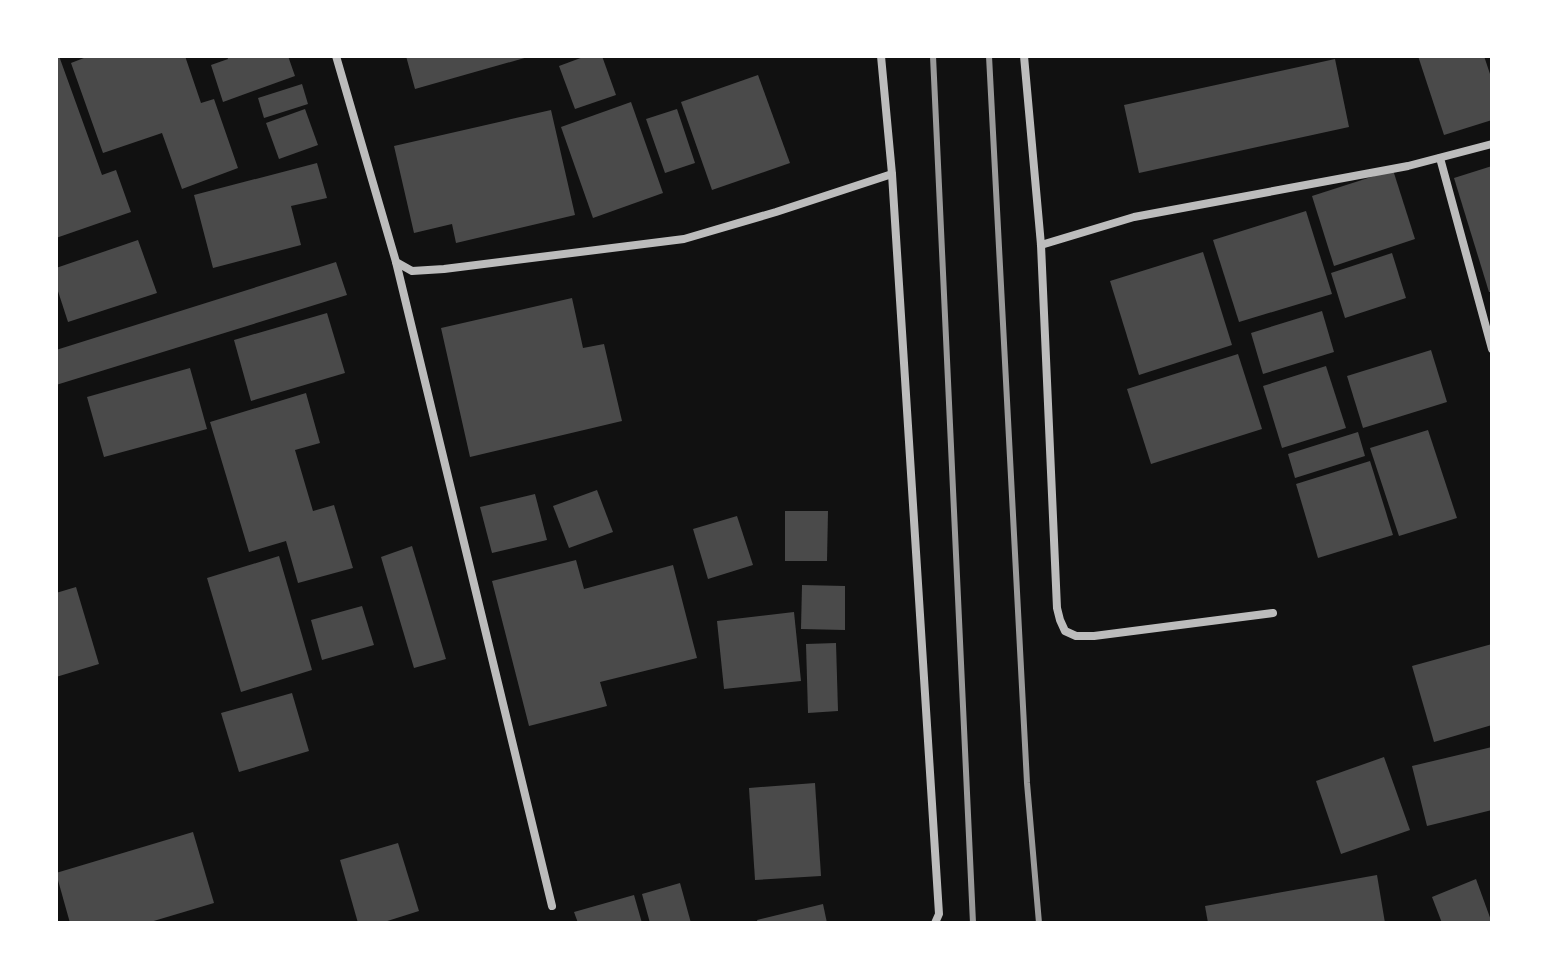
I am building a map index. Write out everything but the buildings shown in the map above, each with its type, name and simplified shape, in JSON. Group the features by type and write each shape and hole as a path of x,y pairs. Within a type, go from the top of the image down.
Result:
{"street":[{"path":"336,56 396,262 552,906"},
{"path":"881,56 892,174 939,914 935,923"},
{"path":"1024,56 1041,245 1060,620 1065,631 1076,636 1094,636 1273,613"},
{"path":"1041,245 1134,217 1408,166 1492,144"},
{"path":"1440,158 1492,349"},
{"path":"396,262 412,271 444,269 684,239 892,174"}],"railway":[{"path":"933,56 973,923"},
{"path":"989,56 1027,783 1039,923"}]}
